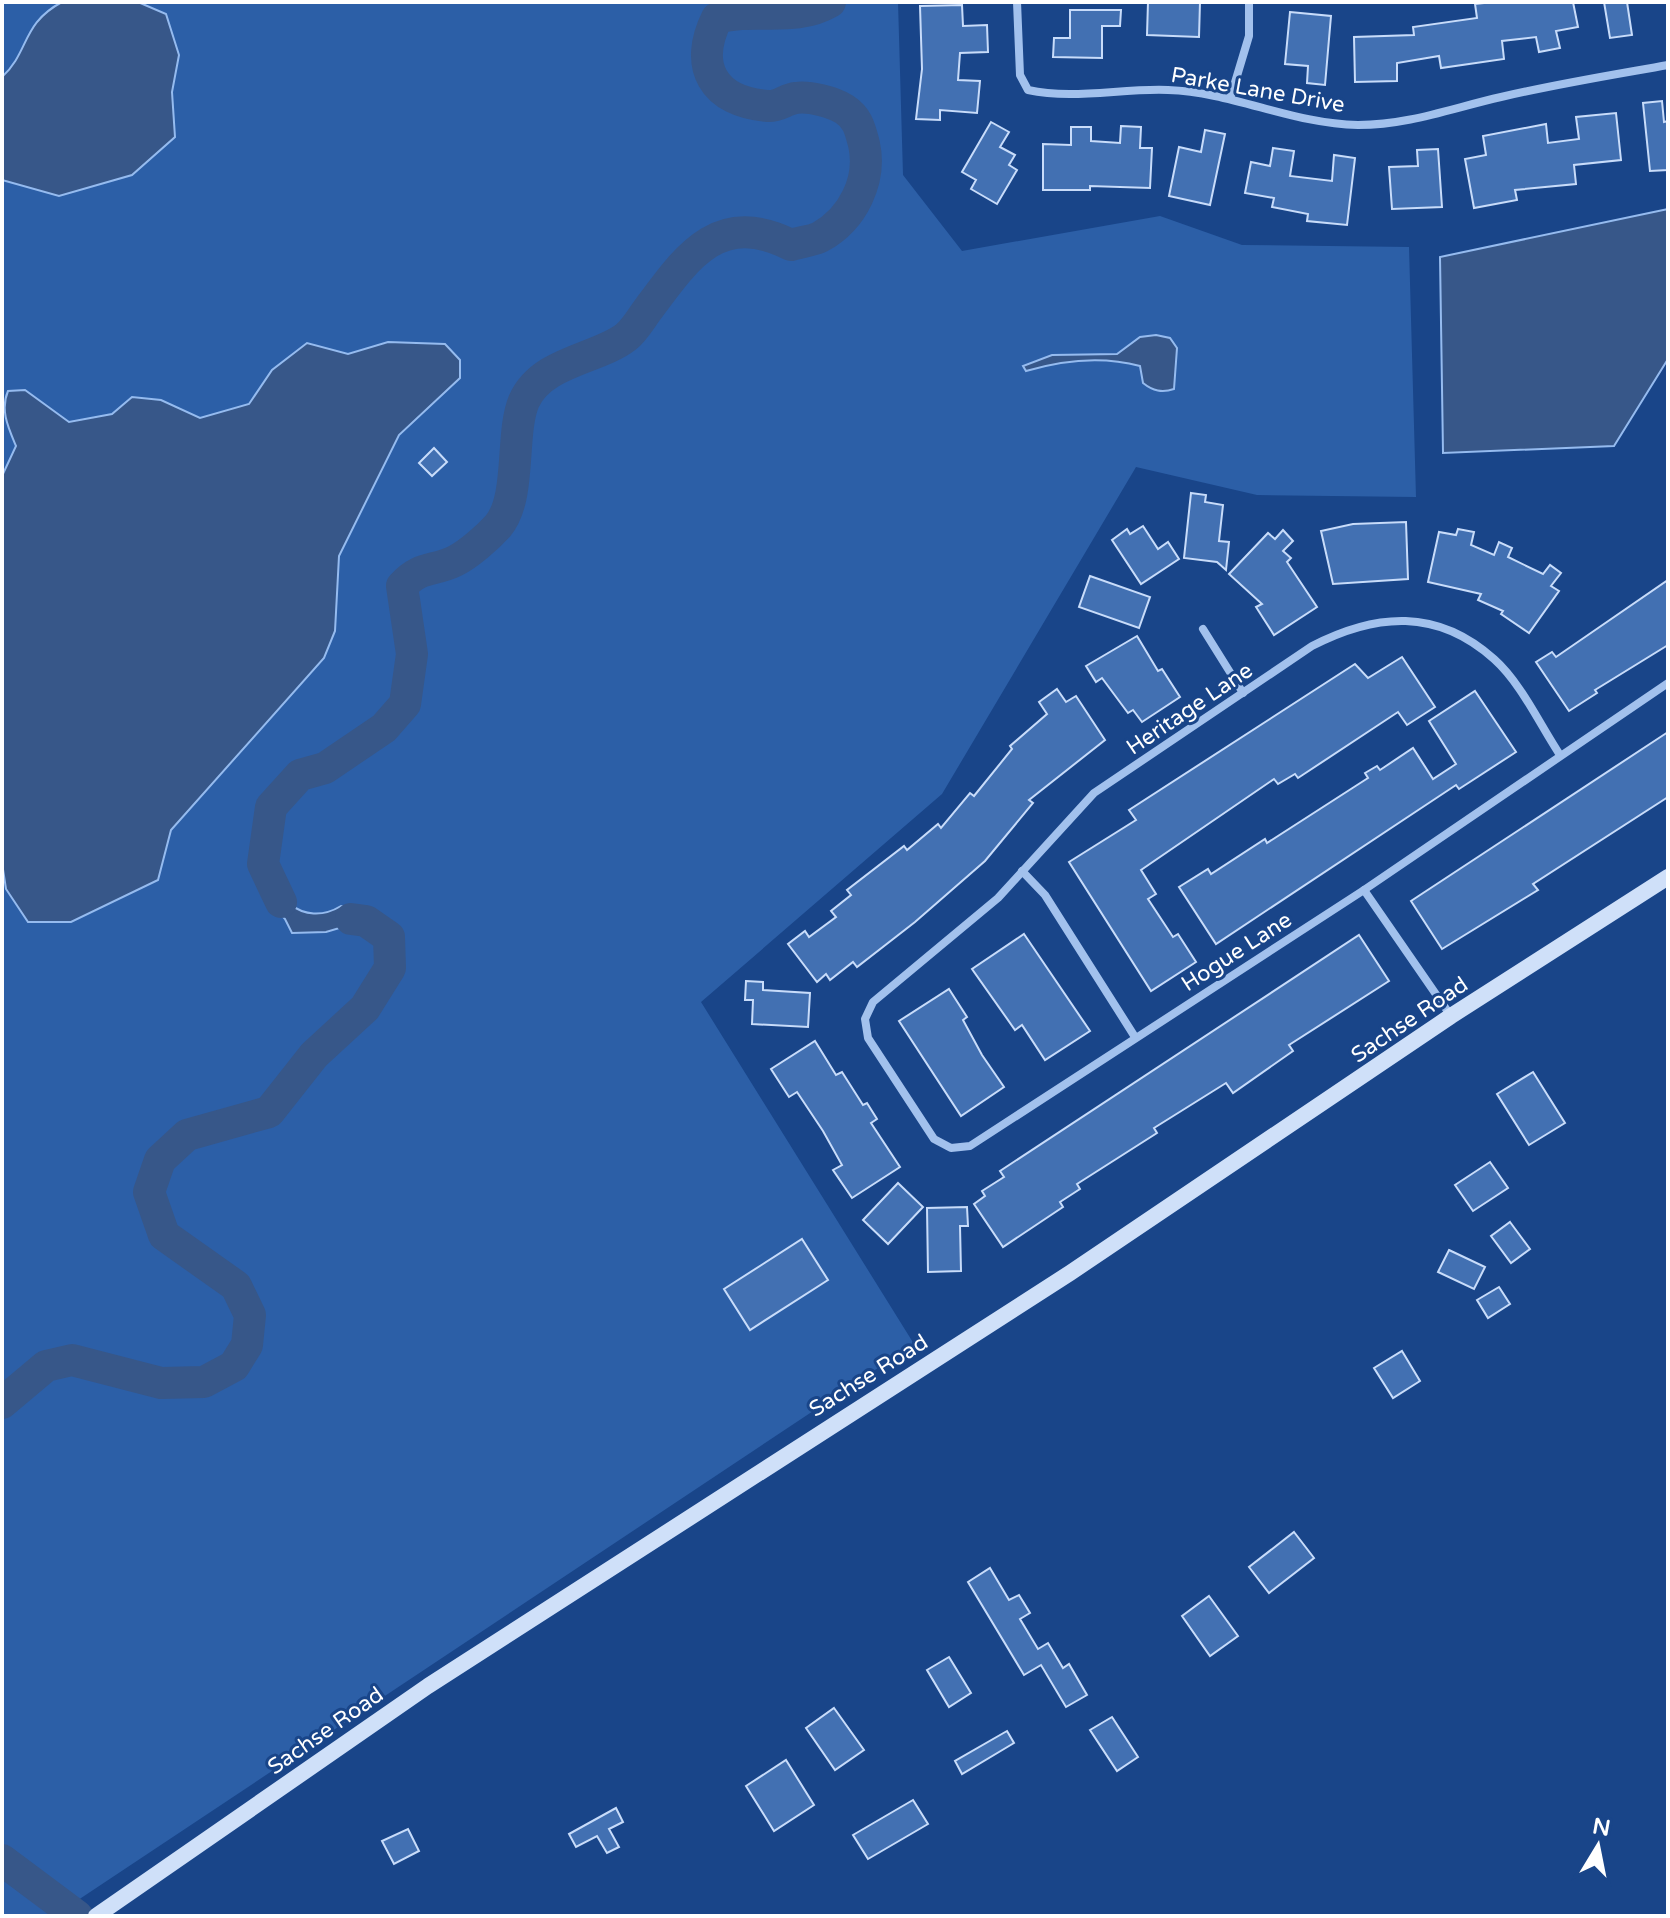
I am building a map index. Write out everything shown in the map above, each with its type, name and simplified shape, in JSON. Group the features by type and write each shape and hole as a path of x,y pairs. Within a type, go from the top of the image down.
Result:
{"main road":[{"name":"Sachse Road","path":"96,1916 428,1686 1070,1273 1451,1016 1668,877"}],"street":[{"name":"Parke Lane Drive","path":"1017,2 1020,75 1028,90 1056,93 1167,90 1230,99 1318,122 1399,123 1427,119 1538,89 1668,65"},
{"path":"1230,99 1249,36 1249,2"},
{"name":"Heritage Lane","path":"865,1019 873,1002 998,898 1094,793 1312,646 1341,631 1373,622 1405,619 1438,626 1469,640 1496,660 1560,755"},
{"path":"1203,629 1243,693"},
{"name":"Hogue Lane","path":"865,1019 868,1038 929,1131 942,1145 961,1149 978,1141 1364,890 1668,683"},
{"path":"1022,871 1045,895 1135,1037"},
{"path":"1364,890 1451,1016"}],"shaded area":[{"path":"2,2 898,2 903,175 962,251 1160,216 1242,245 1409,247 1416,497 1257,495 1136,467 942,794 701,1002 914,1344 54,1916 2,1916"},
{"path":"62,2 138,2 166,14 179,55 172,92 175,137 132,175 59,196 2,180 2,77 39,19"},
{"path":"1668,209 1668,359 1614,446 1443,453 1440,257"},
{"path":"1156,335 1170,338 1177,348 1174,389 1162,391 1150,388 1143,383 1140,366 1126,363 1083,361 1026,371 1023,366 1052,355 1117,354 1140,337"},
{"path":"388,342 445,344 460,360 460,378 399,435 339,556 335,631 324,658 171,830 158,880 71,922 28,922 6,889 2,863 2,476 16,446 5,412 8,391 25,390 69,422 112,414 132,397 161,400 200,418 249,404 272,370 307,343 348,354"},
{"path":"271,856 275,884 291,905 314,914 341,906 372,913 394,926 389,937 378,944 346,926 326,932 292,933 270,902 258,870"}],"building":[{"path":"1148,2 1200,2 1199,37 1147,35"},
{"path":"1573,2 1578,27 1556,31 1560,48 1539,52 1536,37 1502,41 1504,59 1441,68 1439,56 1397,63 1397,81 1355,82 1354,37 1414,35 1413,27 1477,18 1475,4"},
{"path":"1604,2 1627,2 1632,35 1610,38"},
{"path":"962,5 963,26 987,25 988,52 960,53 958,80 980,81 977,113 940,110 940,120 916,119 922,69 920,6"},
{"path":"1070,10 1121,10 1120,26 1102,26 1102,58 1053,57 1054,38 1070,38"},
{"path":"1290,12 1331,16 1325,85 1307,83 1308,66 1285,64"},
{"path":"1662,101 1664,122 1668,121 1668,170 1650,171 1643,103"},
{"path":"1616,113 1621,160 1574,165 1576,184 1515,190 1517,200 1474,208 1465,159 1486,155 1483,136 1546,124 1548,143 1579,139 1576,117"},
{"path":"991,122 1009,132 1000,147 1015,155 1009,165 1017,170 997,204 971,189 976,180 962,172"},
{"path":"1121,126 1141,127 1140,148 1152,148 1150,188 1090,186 1090,190 1043,190 1043,144 1071,145 1071,127 1091,127 1091,141 1120,143"},
{"path":"1205,130 1225,134 1210,205 1169,196 1179,147 1201,152"},
{"path":"1273,148 1294,151 1290,176 1332,181 1334,155 1355,158 1347,225 1307,221 1308,214 1272,207 1274,198 1245,193 1251,162 1270,166"},
{"path":"1438,149 1442,207 1392,209 1389,167 1418,166 1417,150"},
{"path":"434,448 447,462 432,476 419,463"},
{"path":"1191,493 1206,495 1205,502 1223,505 1219,541 1229,542 1226,570 1217,562 1184,558"},
{"path":"1406,522 1408,579 1333,584 1321,531 1353,524"},
{"path":"1143,526 1158,549 1168,542 1179,559 1141,584 1112,540 1127,529 1130,534"},
{"path":"1458,529 1474,532 1471,545 1494,555 1499,542 1512,548 1508,557 1543,574 1550,565 1561,573 1551,586 1559,591 1529,633 1501,614 1503,611 1478,600 1481,594 1428,582 1439,532 1456,535"},
{"path":"1283,530 1293,541 1283,551 1291,558 1287,562 1317,607 1274,635 1256,607 1262,604 1229,574 1268,533 1275,539"},
{"path":"1090,576 1150,597 1139,628 1079,607"},
{"path":"1668,580 1668,645 1595,690 1597,693 1569,711 1536,662 1552,652 1556,657"},
{"path":"1137,636 1158,671 1162,669 1180,697 1142,722 1133,710 1128,713 1102,678 1096,682 1086,666"},
{"path":"1402,657 1435,707 1407,725 1398,712 1298,778 1295,774 1278,784 1274,779 1141,870 1156,894 1148,899 1173,937 1178,934 1196,962 1151,991 1069,862 1136,820 1129,810 1355,664 1368,678"},
{"path":"1057,689 1066,702 1076,696 1105,740 1029,800 1033,803 985,861 915,922 857,967 853,962 830,980 826,974 817,982 788,944 805,931 809,937 836,917 831,911 851,895 847,890 904,846 907,850 938,824 941,828 970,793 974,796 1012,749 1010,746 1047,714 1039,702"},
{"path":"1475,691 1516,752 1459,789 1456,785 1216,944 1179,887 1208,869 1211,874 1265,839 1267,843 1368,778 1365,773 1377,766 1380,770 1413,748 1433,779 1456,764 1429,721"},
{"path":"1668,732 1668,797 1533,884 1538,890 1442,949 1411,901"},
{"path":"1024,934 1090,1031 1045,1060 1022,1025 1015,1030 972,969"},
{"path":"1359,935 1389,981 1289,1045 1293,1051 1233,1093 1226,1083 1154,1128 1157,1133 1077,1184 1080,1189 1060,1202 1063,1207 1003,1247 974,1204 985,1196 982,1191 1004,1177 1000,1171"},
{"path":"746,981 763,982 763,990 810,993 808,1027 752,1024 753,1000 745,1000"},
{"path":"949,989 967,1017 963,1020 982,1055 1004,1087 961,1116 899,1021"},
{"path":"815,1041 836,1075 842,1072 863,1105 867,1103 877,1119 871,1123 900,1167 852,1198 833,1170 842,1165 823,1131 797,1092 789,1097 771,1069"},
{"path":"1533,1072 1565,1123 1529,1145 1497,1094"},
{"path":"1490,1162 1508,1188 1473,1211 1455,1185"},
{"path":"898,1183 923,1207 888,1244 863,1220"},
{"path":"967,1207 968,1226 960,1226 961,1271 928,1272 927,1208"},
{"path":"1510,1222 1530,1249 1511,1263 1491,1236"},
{"path":"802,1239 828,1280 750,1330 724,1289"},
{"path":"1449,1250 1485,1267 1474,1289 1438,1272"},
{"path":"1499,1287 1510,1304 1488,1318 1477,1300"},
{"path":"1402,1351 1420,1381 1393,1398 1374,1368"},
{"path":"1294,1532 1314,1558 1269,1593 1249,1567"},
{"path":"990,1568 1009,1600 1019,1595 1030,1613 1020,1619 1038,1649 1048,1643 1063,1668 1069,1664 1087,1695 1066,1707 1041,1665 1024,1675 968,1582"},
{"path":"1209,1596 1238,1636 1210,1656 1182,1616"},
{"path":"949,1657 971,1693 949,1707 927,1670"},
{"path":"834,1708 864,1750 835,1770 806,1728"},
{"path":"1112,1717 1138,1757 1117,1771 1090,1730"},
{"path":"1007,1731 1014,1743 962,1774 955,1761"},
{"path":"786,1760 814,1805 774,1831 746,1786"},
{"path":"913,1800 928,1824 868,1859 853,1835"},
{"path":"616,1808 623,1822 609,1829 619,1847 607,1853 597,1836 576,1847 569,1834"},
{"path":"408,1829 419,1851 394,1864 382,1841"}],"waterway":[{"path":"281,902 263,864 271,807 300,775 325,768 384,728 405,704 412,654 402,586 421,572 460,558 498,526 510,499 517,430 524,401 532,388 557,369 626,337 678,271 708,243 725,235 744,232 766,235 791,245 813,240 832,229 851,209 862,184 866,158 861,133 852,116 834,104 807,98 772,106 749,103 721,89 708,66 707,51 717,18 802,12 830,2"},
{"path":"2,1403 46,1366 72,1360 161,1383 204,1382 234,1366 247,1345 250,1315 236,1286 164,1235 149,1192 160,1160 187,1135 269,1112 314,1055 365,1008 390,968 389,937 366,921 351,919"},
{"path":"2,1860 77,1916"}]}
